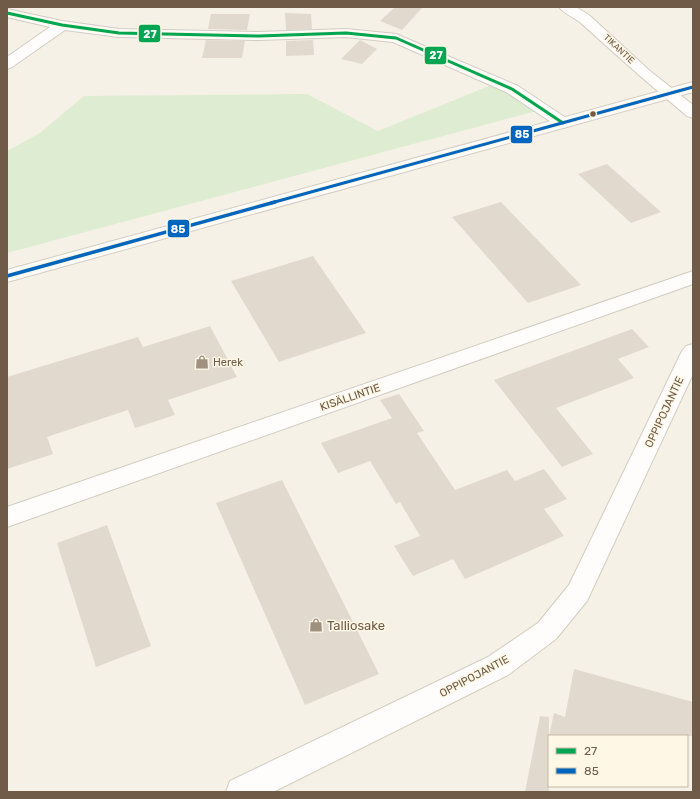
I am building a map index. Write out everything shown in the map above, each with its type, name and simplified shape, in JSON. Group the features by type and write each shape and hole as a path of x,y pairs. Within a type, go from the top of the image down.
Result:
{"street":[{"name":"TIKANTIE","path":"566,7 598,29 645,74 693,113"},
{"path":"7,13 62,25 119,33 259,36 346,33 396,38 512,89 563,123"},
{"path":"7,64 62,25"},
{"path":"7,276 693,87"},
{"name":"KISÄLLINTIE","path":"7,517 692,279"},
{"name":"OPPIPOJANTIE","path":"241,792 498,666 547,631 578,593 693,351"}],"green space":[{"path":"494,84 540,110 7,253 7,151 40,133 84,96 307,94 378,131"}],"building":[{"path":"395,7 423,7 402,30 380,21"},
{"path":"285,13 311,14 312,29 286,30"},
{"path":"211,14 250,14 247,30 208,29"},
{"path":"206,40 245,41 242,58 202,58"},
{"path":"313,40 314,55 286,56 286,41"},
{"path":"360,40 377,49 362,64 341,59"},
{"path":"607,164 661,212 631,223 578,174"},
{"path":"501,202 581,285 528,303 452,217"},
{"path":"313,256 366,333 279,362 231,281"},
{"path":"210,326 237,377 168,400 175,415 135,428 128,410 47,437 53,454 7,469 7,377 138,337 143,347"},
{"path":"632,329 649,347 618,359 634,378 556,408 593,454 562,467 494,380"},
{"path":"399,394 424,431 417,433 455,490 507,470 515,481 544,469 567,499 544,509 564,536 465,579 453,559 413,576 394,546 420,536 400,502 396,504 370,461 338,473 321,443 392,418 380,400"},
{"path":"282,480 379,674 305,705 216,503"},
{"path":"107,525 151,646 96,667 57,543"},
{"path":"574,669 693,702 693,736 549,735 554,713 565,717"},
{"path":"540,716 549,717 549,792 525,792"}],"transit line":[{"name":"27","path":"7,13 62,25 119,33 259,36 346,33 396,38 512,89 563,123"},
{"name":"85","path":"7,276 693,87"}],"place":[{"name":"Herek","path":"202,362"},
{"name":"Talliosake","path":"316,625"}]}
